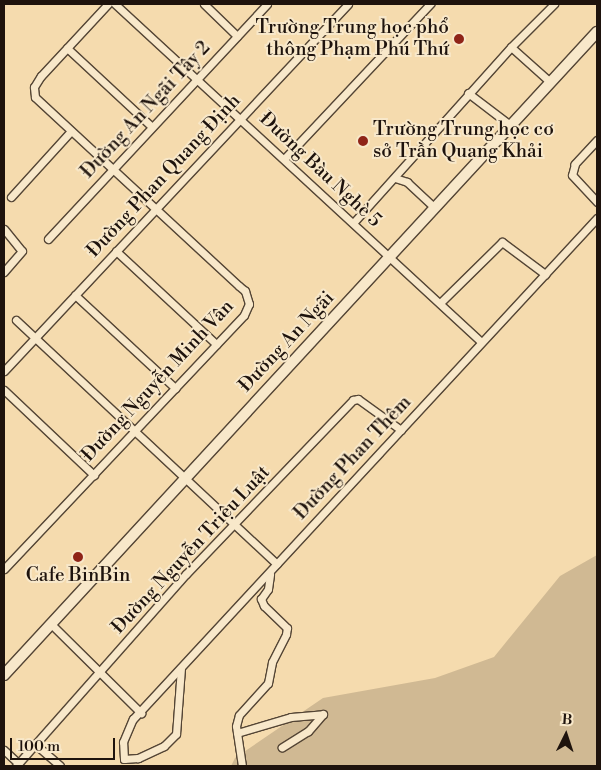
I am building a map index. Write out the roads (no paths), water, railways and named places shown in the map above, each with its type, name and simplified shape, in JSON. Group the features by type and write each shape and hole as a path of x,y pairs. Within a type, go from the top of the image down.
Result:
{"main road":[{"name":"Đường An Ngãi","path":"4,674 597,32"}],"street":[{"path":"108,4 66,48 151,126"},
{"name":"Đường Bàu Nghè 5","path":"115,4 285,158 481,342"},
{"path":"204,4 238,36"},
{"name":"Đường An Ngãi Tây 2","path":"48,238 267,4"},
{"name":"Đường Phan Quang Định","path":"4,371 348,4"},
{"path":"285,158 430,4"},
{"path":"354,222 395,178 468,93 554,4"},
{"path":"511,47 550,82"},
{"name":"Đường Nguyễn Minh Vân","path":"4,569 216,344 247,310 249,301 245,291 38,100 34,92 36,82 66,48"},
{"path":"468,93 510,125"},
{"path":"11,197 71,131"},
{"path":"597,140 575,164 572,175 597,202"},
{"path":"395,178 407,182 434,207"},
{"name":"Đường Phan Thêm","path":"181,668 179,718 176,734 171,741 138,758 124,759 123,742 133,719 141,713 181,668 270,574 277,564 597,218"},
{"path":"4,229 22,251 4,272"},
{"path":"440,303 502,242 545,274"},
{"path":"116,251 216,344"},
{"path":"75,296 175,388"},
{"path":"16,320 236,523 277,564"},
{"path":"4,390 94,475"},
{"name":"Đường Nguyễn Triệu Luật","path":"17,765 186,574 353,400 358,399 401,430"},
{"path":"242,766 237,733 239,716 268,683 272,662 286,634 287,628 264,606 261,599 268,589 270,574"},
{"path":"51,624 141,713"},
{"path":"237,733 291,717 323,714 308,731 282,747"},
{"path":"35,744 60,766"},
{"path":"4,750 17,765"}],"place":[{"name":"Trường Trung học phổ thông Phạm Phú Thứ","path":"459,39"},
{"name":"Trường Trung học cơ sở Trần Quang Khải","path":"363,141"},
{"name":"Cafe BinBin","path":"78,557"}]}
